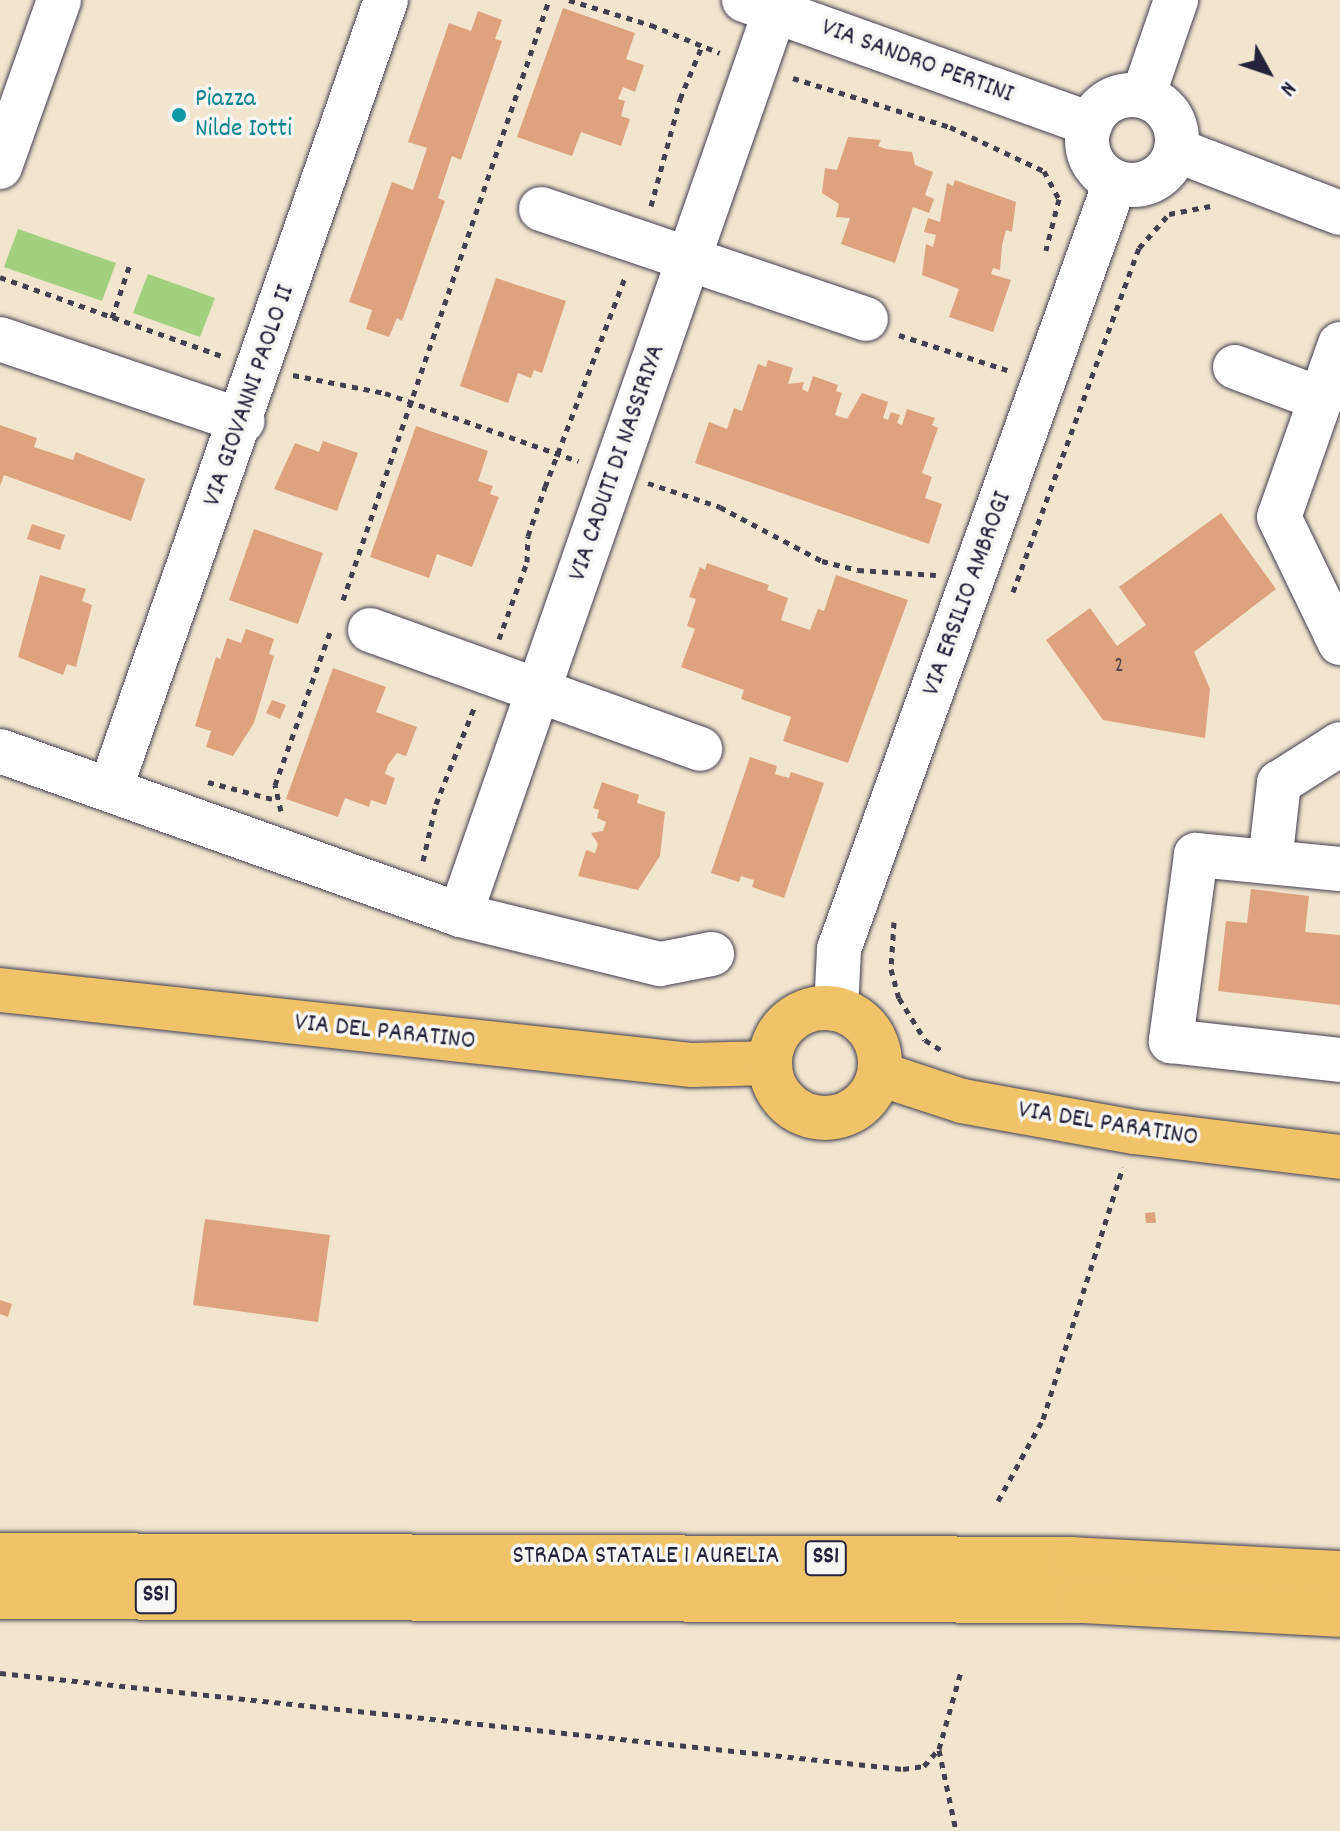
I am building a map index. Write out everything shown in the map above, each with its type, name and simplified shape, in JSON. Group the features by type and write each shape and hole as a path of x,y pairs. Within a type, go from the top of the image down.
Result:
{"main road":[{"name":"VIA DEL PARATINO","path":"0,990 692,1065 770,1063"},
{"path":"812,1009 836,1009 872,1032 880,1074 858,1107 820,1118 784,1100 770,1063 775,1039 790,1020 812,1009"},
{"name":"VIA DEL PARATINO","path":"880,1074 962,1101 1134,1132 1340,1157"},
{"name":"STRADA STATALE 1 AURELIA","path":"0,1555 1072,1559 1340,1573"},
{"name":"STRADA STATALE 1 AURELIA","path":"0,1597 1082,1601 1340,1615"}],"street":[{"path":"0,167 59,0"},
{"name":"VIA GIOVANNI PAOLO II","path":"110,790 242,421 386,0"},
{"path":"1143,96 1176,0"},
{"name":"VIA CADUTI DI NASSIRIYA","path":"460,915 757,63 760,5"},
{"name":"VIA SANDRO PERTINI","path":"760,5 1090,124"},
{"path":"1143,96 1155,101 1174,122 1176,150 1160,176 1146,184 1115,183 1103,176 1088,152 1090,124 1105,104 1143,96"},
{"path":"1176,150 1340,213"},
{"name":"VIA ERSILIO AMBROGI","path":"836,1009 839,949 989,597 1115,183"},
{"path":"541,209 866,319"},
{"path":"0,339 242,421"},
{"path":"1340,344 1279,517 1340,643"},
{"path":"1235,367 1321,399"},
{"path":"348,620 700,749"},
{"path":"1270,862 1279,783 1340,744"},
{"path":"0,751 460,915 660,964 712,954"},
{"path":"1340,869 1196,855 1171,1041 1340,1060"}],"path":[{"path":"276,849 286,820 275,785 348,620 468,230 549,0"},
{"path":"569,0 950,127 1044,171 1059,199 1044,256"},
{"path":"422,866 436,804 527,562 528,536 638,243 680,99 702,46"},
{"path":"0,277 259,368 385,393 557,455 720,507 822,561 858,570 938,575 989,597 1139,248 1169,214 1220,206"},
{"path":"112,318 130,264"},
{"path":"866,319 908,340 1008,370 1012,356"},
{"path":"898,908 889,937 899,998 925,1040 949,1054"},
{"path":"998,1501 1043,1419 1134,1132"},
{"path":"0,1673 865,1768 924,1766 939,1749 961,1671"},
{"path":"939,1749 956,1831"}],"green space":[{"path":"18,229 116,263 102,301 4,267"},
{"path":"148,274 215,298 200,337 133,313"}],"building":[{"path":"563,8 635,33 626,59 644,65 635,92 623,87 618,99 625,101 621,116 630,119 621,146 581,132 572,156 517,137"},
{"path":"478,11 502,20 495,39 502,41 461,160 452,156 438,198 445,201 402,321 397,318 389,337 366,329 372,310 349,302 392,182 413,190 427,148 408,142 449,23 471,31"},
{"path":"848,137 881,140 878,146 912,152 915,165 933,172 925,195 934,199 929,213 913,207 895,263 841,244 850,218 836,217 839,204 822,193 825,168 837,170"},
{"path":"955,180 1016,202 1012,232 1006,230 1002,245 1000,270 993,268 991,274 1011,280 993,332 949,317 959,289 922,275 926,244 933,247 936,235 924,232 928,218 940,222 947,183 953,186"},
{"path":"496,278 566,301 542,373 534,370 531,378 518,373 508,403 460,386"},
{"path":"768,360 793,368 788,384 804,382 802,389 808,392 813,376 838,385 836,391 842,393 835,415 847,419 862,393 888,402 883,418 888,420 891,412 900,415 897,423 902,425 907,409 935,418 932,425 938,428 922,473 932,477 925,498 942,504 929,544 695,463 709,422 727,429 734,408 742,411 758,364 766,367"},
{"path":"0,425 37,438 34,447 73,460 76,452 145,479 131,521 4,475 0,486"},
{"path":"416,426 488,451 478,481 493,486 490,494 499,497 472,567 437,554 429,578 370,557"},
{"path":"323,441 358,453 337,511 274,489 295,443 319,452"},
{"path":"1221,513 1276,589 1194,652 1210,689 1205,738 1103,720 1046,640 1090,608 1117,646 1146,625 1119,587"},
{"path":"32,524 65,535 60,550 27,539"},
{"path":"254,529 323,553 298,624 229,600"},
{"path":"707,563 769,585 767,590 788,598 781,620 810,630 818,609 824,611 836,575 908,600 848,763 783,741 791,717 741,699 744,690 681,667 695,629 687,626 696,599 689,597 700,567 705,570"},
{"path":"40,575 86,589 82,601 92,605 76,667 67,664 63,675 18,657"},
{"path":"246,629 274,639 269,654 274,656 254,723 233,756 206,747 211,731 195,726 216,657 220,659 227,638 241,643"},
{"path":"333,668 386,687 376,712 417,727 406,756 397,753 388,765 385,774 395,778 386,805 371,800 369,807 345,798 338,817 286,799"},
{"path":"272,700 286,705 280,719 266,713"},
{"path":"750,757 777,766 775,774 789,778 791,772 824,783 784,898 752,887 754,880 741,876 739,882 711,873"},
{"path":"602,782 639,795 637,803 665,812 660,856 638,890 578,876 586,850 595,853 598,844 591,833 603,831 606,822 597,818 599,810 593,808"},
{"path":"1251,889 1309,896 1305,932 1340,935 1340,1005 1218,991 1226,921 1247,923"},
{"path":"1155,1212 1156,1223 1146,1223 1145,1213"},
{"path":"205,1219 330,1235 318,1322 193,1305"},
{"path":"0,1300 12,1304 8,1317 0,1314"}],"place":[{"name":"Piazza Nilde Iotti","path":"179,115"}]}
